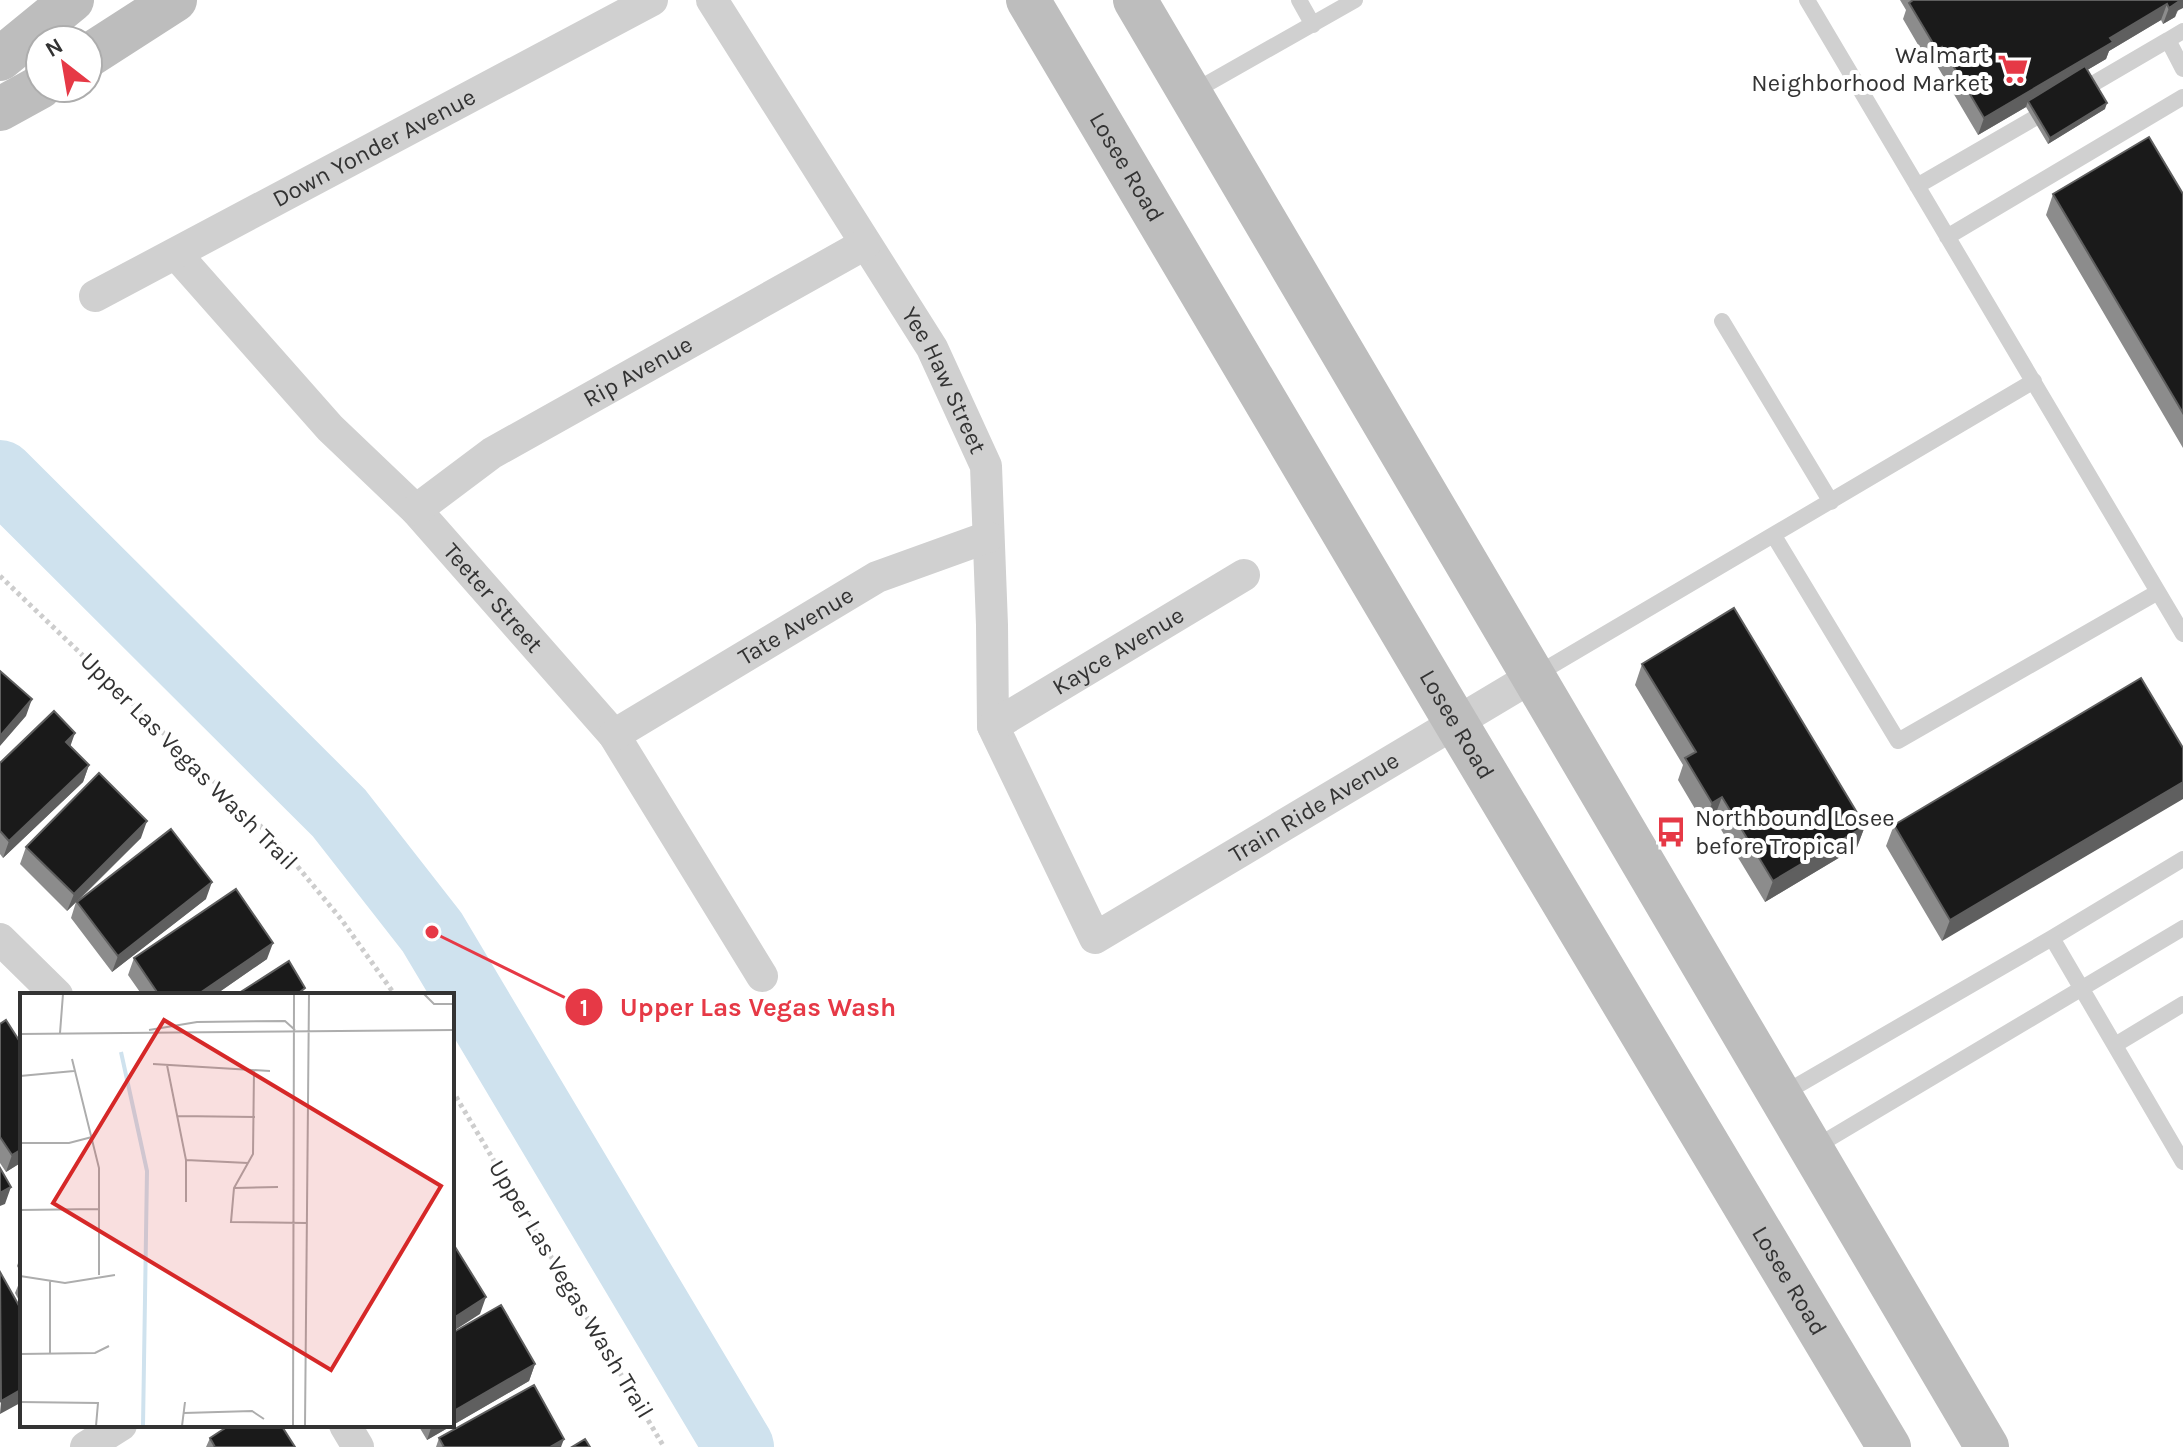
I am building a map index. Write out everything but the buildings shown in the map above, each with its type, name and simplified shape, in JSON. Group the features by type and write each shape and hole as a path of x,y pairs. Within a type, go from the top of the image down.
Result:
{"main road":[{"path":"0,59 72,0"},
{"path":"104,46 175,0"},
{"name":"Losee Road","path":"1028,0 1889,1447"},
{"path":"1135,0 1987,1447"},
{"path":"0,109 24,96"}],"street":[{"name":"Down Yonder Avenue","path":"95,296 652,0"},
{"name":"Yee Haw Street","path":"712,0 932,348 986,466 993,726 1095,938"},
{"name":"Rip Avenue","path":"416,510 492,453 865,244"},
{"name":"Teeter Street","path":"176,254 330,428 416,510 614,735 762,976"},
{"name":"Tate Avenue","path":"614,735 877,577 988,537"},
{"name":"Kayce Avenue","path":"993,726 1244,575"},
{"name":"Train Ride Avenue","path":"1095,938 1532,677"},
{"path":"0,939 55,993"},
{"path":"86,1447 118,1427"},
{"path":"346,1427 358,1447"}],"lane":[{"path":"1299,0 1313,25"},
{"path":"1190,94 1355,0"},
{"path":"1807,0 2183,634"},
{"path":"2091,85 2183,31"},
{"path":"2168,40 2183,69"},
{"path":"1947,237 2183,97"},
{"path":"1917,186 2033,119"},
{"path":"1722,321 1831,502"},
{"path":"1532,677 2034,381"},
{"path":"1774,536 1898,741 2158,592"},
{"path":"1779,1095 2183,859"},
{"path":"1811,1150 2183,928"},
{"path":"2052,938 2183,1162"},
{"path":"2115,1045 2183,1004"}],"path":[{"name":"Upper Las Vegas Wash Trail","path":"0,576 278,843 341,919 394,993"},
{"name":"Upper Las Vegas Wash Trail","path":"454,1093 664,1447"}],"waterway":[{"path":"0,475 339,813 432,932 739,1447"}],"place":[{"name":"Walmart Neighborhood Market","path":"2013,69"},
{"name":"Northbound Losee before Tropical","path":"1671,832"},
{"name":"Upper Las Vegas Wash","path":"432,932"}]}
